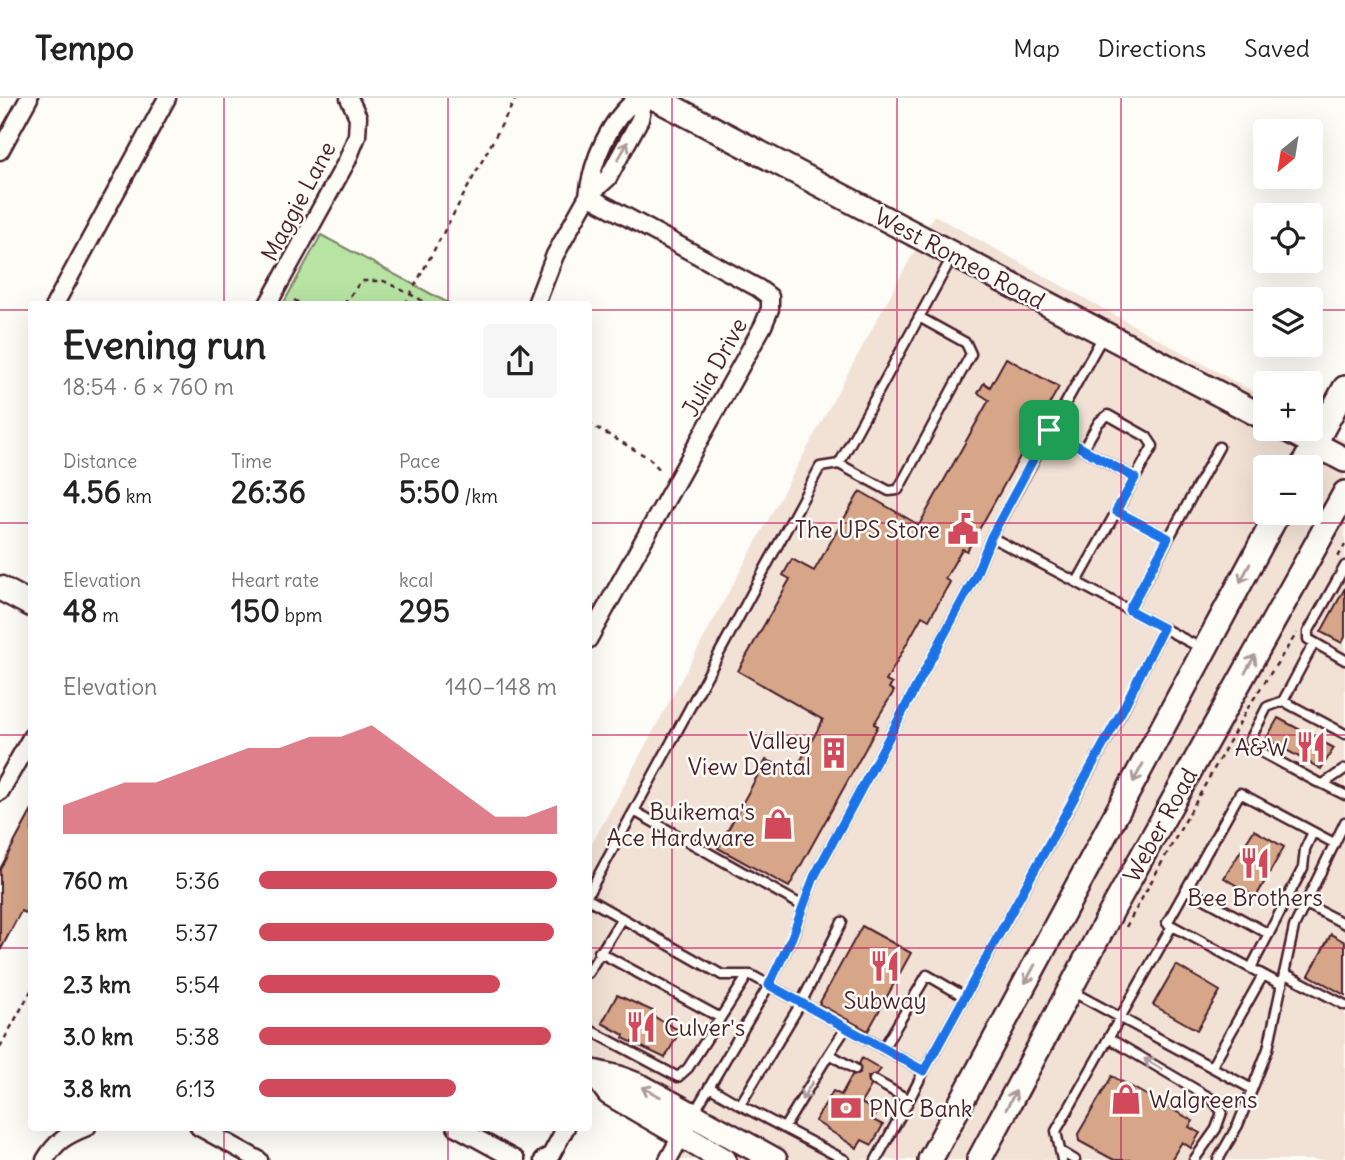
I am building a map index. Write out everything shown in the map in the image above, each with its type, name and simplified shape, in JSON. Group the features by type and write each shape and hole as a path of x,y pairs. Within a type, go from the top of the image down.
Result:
{"main road":[{"name":"West Romeo Road","path":"654,98 1253,412"},
{"path":"1309,455 1345,388"},
{"path":"1309,441 1345,460"},
{"name":"Weber Road","path":"979,1160 1345,493"},
{"name":"Weber Road","path":"930,1160 1271,525"},
{"path":"0,588 28,603"},
{"path":"592,1077 619,1077 775,1160"},
{"path":"592,1079 609,1093 724,1160"}],"street":[{"path":"0,151 29,98"},
{"path":"57,301 167,98"},
{"name":"Maggie Lane","path":"270,301 347,162 357,136 358,117 349,98"},
{"path":"588,196 591,169 623,109 638,98"},
{"path":"538,301 555,256 588,196 608,178 640,119 644,98"},
{"name":"Julia Drive","path":"588,196 770,297 770,309 764,326 592,633"},
{"path":"0,792 28,743"},
{"path":"668,1160 692,1115"},
{"path":"46,1160 53,1147 64,1136 77,1131"},
{"path":"206,1131 259,1160"},
{"path":"463,1131 516,1160"},
{"path":"543,1160 551,1155 564,1131"}],"lane":[{"path":"839,464 953,254"},
{"path":"592,889 820,467 839,464 889,491 898,490 971,354 966,343 919,317"},
{"path":"692,1115 769,985 792,937 814,877 975,577 991,537 1104,333"},
{"path":"1077,582 1153,446 1147,437 1108,415 1099,422 1083,449"},
{"path":"1049,430 1135,478"},
{"path":"1129,610 1219,447"},
{"path":"1116,511 1168,538"},
{"path":"991,537 1204,649"},
{"path":"1345,566 1308,632 1308,639 1345,660"},
{"path":"876,1160 1123,709 1163,628"},
{"path":"1314,643 1283,701 1267,707 1250,740 1254,748 1345,795"},
{"path":"1283,701 1345,734"},
{"path":"1323,784 1345,769"},
{"path":"1282,985 1167,923 1240,793 1334,843"},
{"path":"634,811 803,906"},
{"path":"1218,1160 1238,1125 1268,1049 1294,927 1345,822"},
{"path":"1251,968 1303,868 1305,849 1313,832"},
{"path":"1186,888 1269,934"},
{"path":"592,899 722,975 748,975 924,1071"},
{"path":"1304,903 1345,924"},
{"path":"592,966 622,918"},
{"path":"740,1105 801,1003 842,922"},
{"path":"1075,1160 1061,1155 1056,1131 1172,926"},
{"path":"600,952 719,1017"},
{"path":"1284,973 1345,1005"},
{"path":"592,1031 678,1077 688,1069 748,975"},
{"path":"883,1049 926,975 965,997"},
{"path":"1212,1066 1263,975"},
{"path":"1070,990 1252,1089"},
{"path":"784,1128 846,1028"},
{"path":"1110,1038 1212,1099 1223,1112 1216,1129 1194,1160"},
{"path":"829,1054 855,1069"},
{"path":"874,1080 909,1100"},
{"path":"709,1087 845,1160"}],"path":[{"path":"407,301 516,98"},
{"path":"346,301 355,286 367,279 384,281 423,301"},
{"path":"592,426 649,458 662,472"},
{"path":"1332,568 1345,545"},
{"path":"1120,938 1249,706 1298,631"},
{"path":"0,1047 28,996"}],"shaded area":[{"path":"934,215 1253,391 1253,441 1323,441 1323,429 1345,441 1345,1160 674,1160 700,1113 592,1056 592,844"}],"green space":[{"path":"321,235 444,301 285,301"}],"building":[{"path":"1006,358 1059,387 967,551 962,549 945,579 950,582 929,620 922,616 886,681 892,684 889,688 894,691 874,724 878,726 789,887 718,848 766,760 795,771 823,720 738,671 790,579 783,575 792,559 814,571 860,491 919,525 989,400 978,393 984,383 990,387"},
{"path":"1345,588 1345,637 1342,643 1321,632"},
{"path":"1278,718 1334,748 1321,769 1266,739"},
{"path":"28,817 28,907 25,913 21,911 0,951 0,869"},
{"name":"Bee Brothers","path":"1254,830 1284,847 1256,897 1224,878"},
{"path":"862,926 911,953 868,1031 819,1004"},
{"path":"1331,934 1345,942 1345,995 1309,975"},
{"path":"1176,965 1220,991 1197,1030 1153,1005"},
{"name":"Culver's","path":"617,995 655,1012 653,1016 680,1031 665,1058 623,1038 624,1035 602,1023"},
{"name":"PNC Bank","path":"862,1058 881,1069 877,1074 868,1077 871,1086 861,1103 878,1112 873,1120 883,1125 872,1145 862,1140 857,1148 815,1121 833,1091 841,1095 852,1075 860,1073 859,1064"},
{"name":"Walgreens","path":"1112,1076 1193,1121 1189,1127 1200,1133 1191,1148 1182,1142 1171,1160 1114,1160 1079,1141 1078,1134"}],"place":[{"name":"The UPS Store","path":"963,529"},
{"name":"A&W","path":"1311,747"},
{"name":"Valley View Dental","path":"834,753"},
{"name":"Buikema's Ace Hardware","path":"778,824"},
{"name":"Bee Brothers","path":"1255,863"},
{"name":"Subway","path":"885,966"},
{"name":"Culver's","path":"641,1027"},
{"name":"Walgreens","path":"1126,1099"},
{"name":"PNC Bank","path":"846,1108"}],"route":[{"path":"1049,430 1135,478 1116,511 1168,538 1129,610 1163,628 1123,709 924,1071 769,985 792,937 814,877 975,577 991,537 1049,430"}]}
